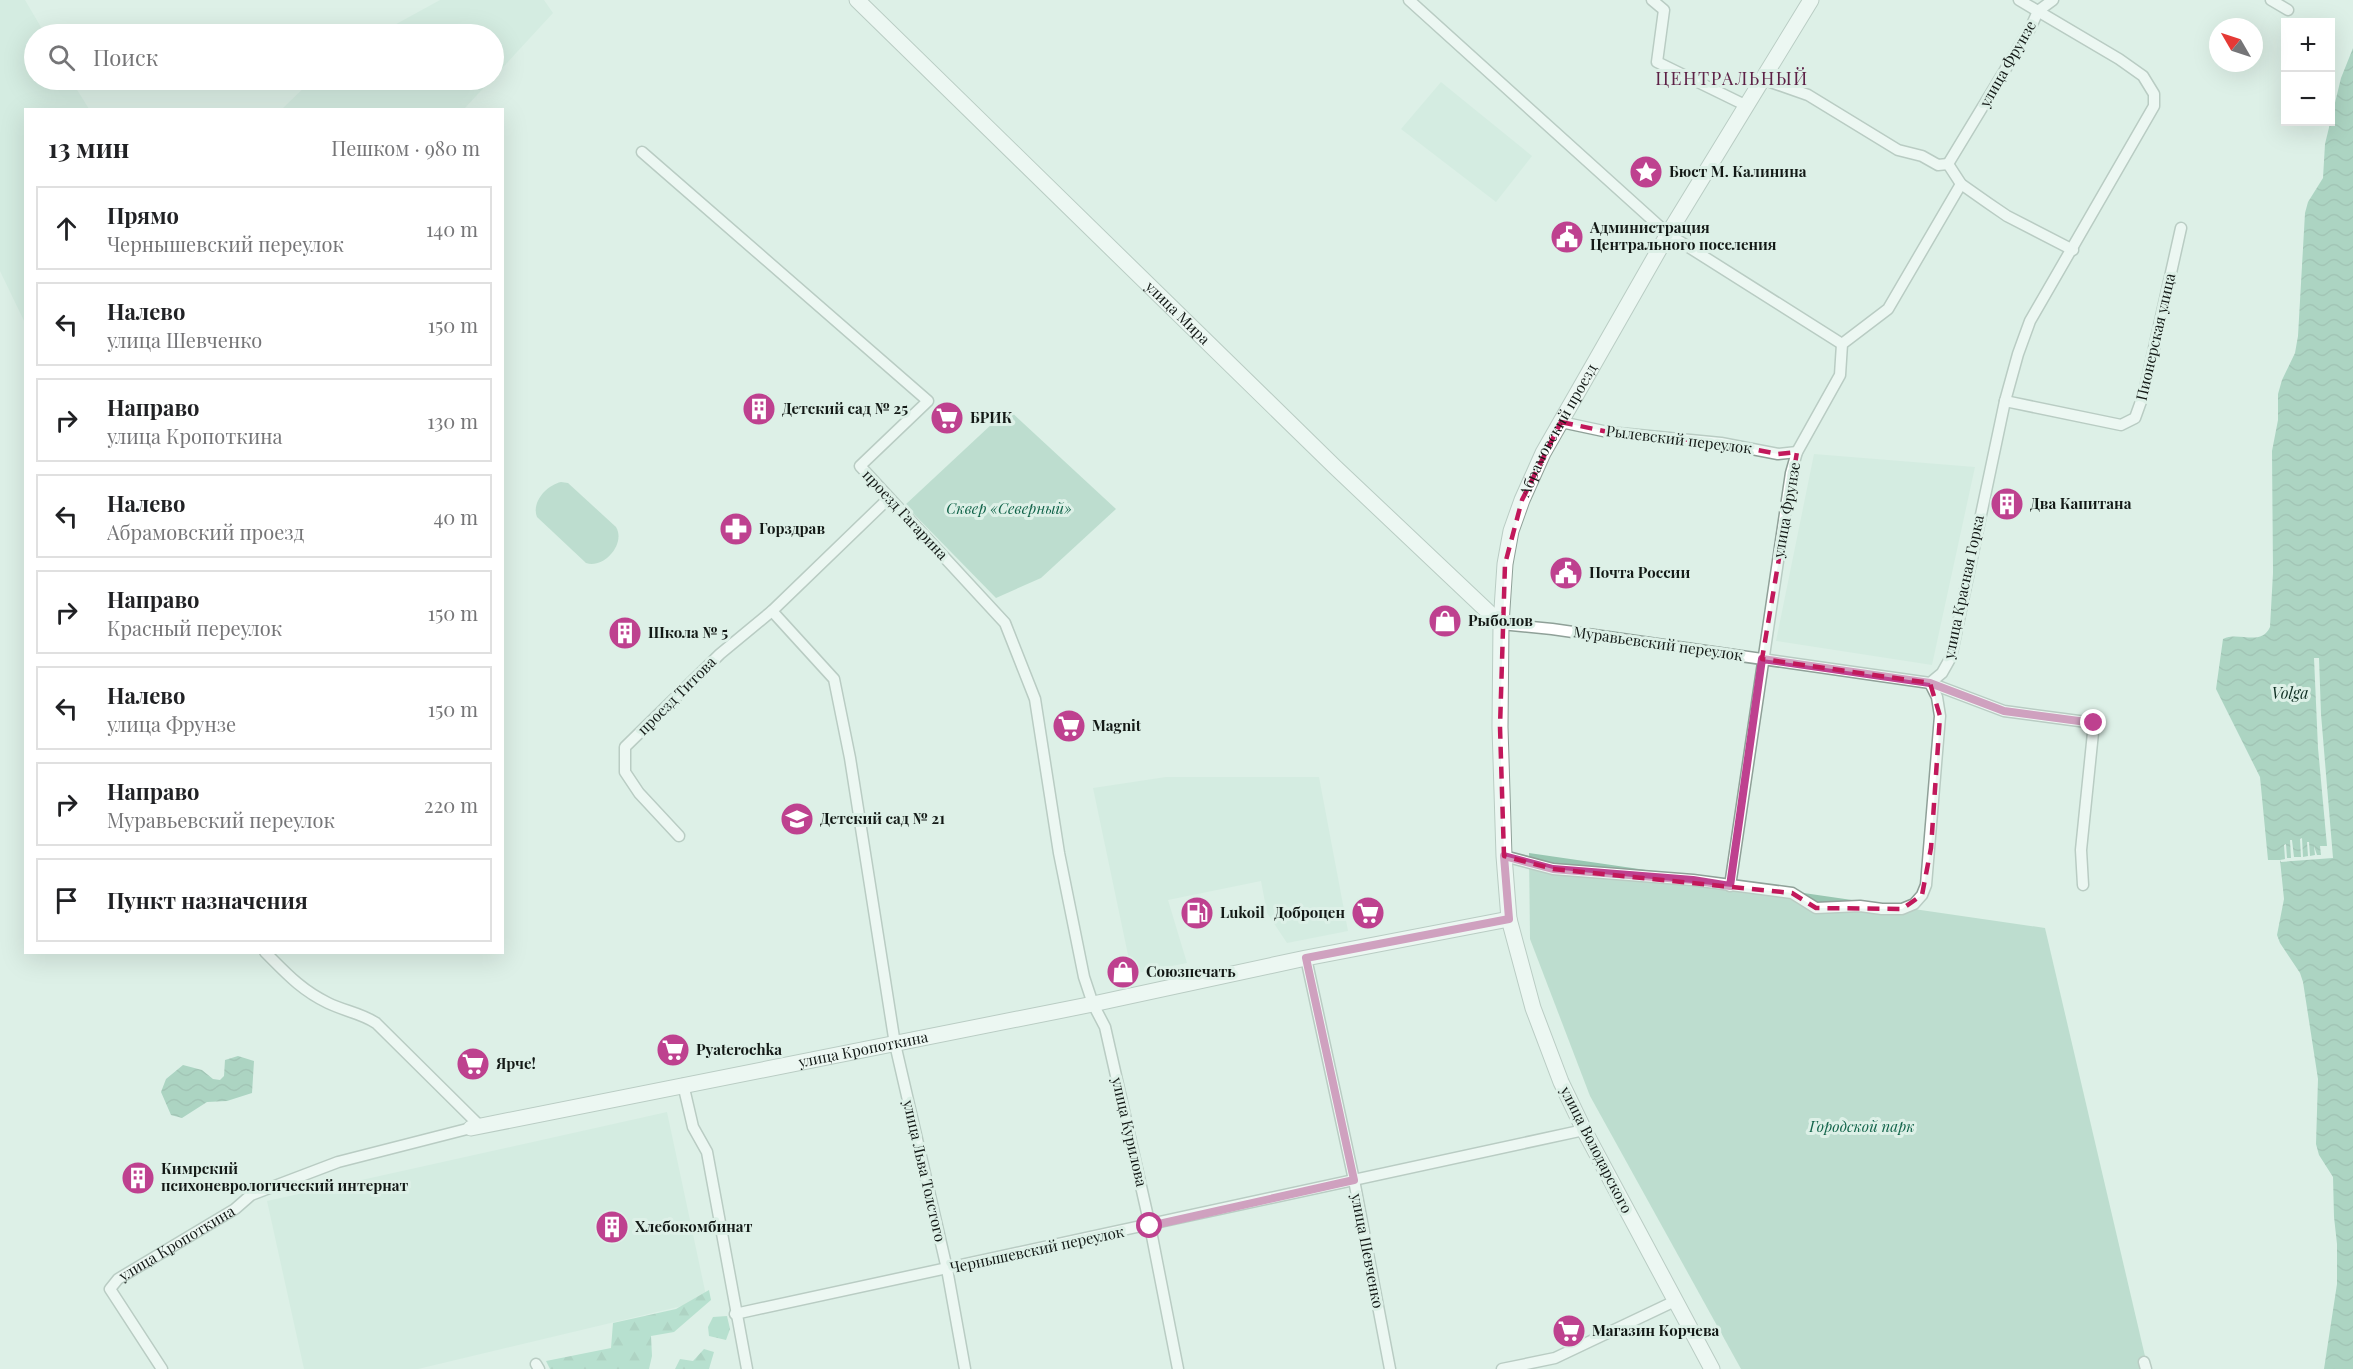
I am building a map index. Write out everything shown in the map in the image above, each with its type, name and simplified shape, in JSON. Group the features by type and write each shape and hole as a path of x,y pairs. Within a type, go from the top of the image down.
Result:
{"street":[{"name":"улица Мира","path":"856,0 1335,467 1501,624"},
{"path":"1409,0 1668,234 1842,344 1888,309 1961,184"},
{"path":"1652,0 1664,10 1657,62 1747,106"},
{"name":"Абрамовский проезд","path":"1509,919 1504,856 1500,727 1501,624 1505,564 1511,531 1522,500 1561,422 1668,234 1811,0"},
{"name":"улица Красная Горка","path":"1930,683 1942,673 1951,657 2005,401 2030,321 2154,106 2154,94 2143,76 2119,59 2019,0"},
{"name":"улица Фрунзе","path":"1948,164 2031,27 2038,11 2053,0"},
{"path":"2271,0 2288,10"},
{"path":"1762,79 1808,95 1899,150 1922,156 1938,165 1948,164 1961,184 2007,216 2073,250"},
{"name":"проезд Гагарина","path":"642,152 928,402 860,466 1005,623 1035,699 1059,853 1084,977 1093,1004"},
{"name":"Пионерская улица","path":"2005,401 2121,425 2135,418 2144,393 2181,228"},
{"name":"улица Фрунзе","path":"1730,886 1791,473 1797,452 1840,375 1842,344"},
{"name":"Рылевский переулок","path":"1561,422 1608,432 1721,443 1778,454 1797,452"},
{"name":"проезд Титова","path":"679,836 639,793 625,772 625,747 720,654 772,611 890,498"},
{"name":"улица Льва Толстого","path":"772,611 834,679 850,758 896,1044 947,1269 964,1369"},
{"name":"Муравьевский переулок","path":"1501,624 1552,629 1930,683 2004,711 2094,723 2081,850 2083,885"},
{"path":"1504,856 1553,869 1693,880 1792,893 1816,908 1860,906 1902,909 1914,904 1922,895 1926,885 1931,848 1941,716 1937,697 1930,683"},
{"name":"улица Кропоткина","path":"162,1369 110,1289 118,1279 235,1209 251,1195 338,1162 476,1127 683,1084 896,1044 1306,958 1509,919"},
{"name":"улица Володарского","path":"1509,919 1533,1008 1561,1082 1584,1130 1712,1369"},
{"path":"267,954 302,989 330,1004 365,1016 376,1023 476,1127"},
{"name":"улица Шевченко","path":"1306,958 1354,1180 1390,1369"},
{"name":"улица Курилова","path":"1093,1004 1105,1027 1150,1226 1178,1369"},
{"path":"683,1084 693,1127 707,1152 735,1314 747,1369"},
{"name":"Чернышевский переулок","path":"735,1314 1150,1226 1584,1130"},
{"path":"1502,1369 1555,1358 1675,1301"}],"highlighted area":[{"path":"1561,422 1608,432 1721,443 1778,454 1797,452 1762,659 1930,683 1940,716 1931,848 1922,895 1902,909 1816,908 1792,893 1553,869 1504,856 1500,727 1505,564 1522,500"}],"shaded area":[{"path":"0,0 25,0 39,24 24,24 24,90 77,90 88,108 24,108 24,321 0,271"},
{"path":"440,0 544,0 553,13 504,66 504,24 396,24"},
{"path":"1441,82 1532,156 1496,202 1401,129"},
{"path":"302,90 482,90 465,108 283,108"},
{"path":"1814,454 1975,467 1932,665 1776,641"},
{"path":"1166,777 1319,777 1348,931 1287,943 1267,913 1261,881 1168,900 1187,963 1132,974 1093,788"},
{"path":"667,1112 707,1300 418,1369 304,1369 267,1201"}],"green space":[{"name":"Сквер «Северный»","path":"1008,409 1116,509 1041,578 996,598 905,505"},
{"path":"561,482 568,483 616,527 618,541 612,554 606,559 593,564 586,563 537,517 538,500 546,490"},
{"name":"Городской парк","path":"1529,853 2045,928 2148,1369 1741,1369 1590,1096 1530,939"},
{"path":"709,1290 711,1300 674,1332 651,1336 652,1356 649,1369 550,1369 546,1361 611,1348 613,1323 676,1309"},
{"path":"727,1316 730,1329 726,1340 709,1336 708,1327 713,1317"},
{"path":"704,1349 714,1352 709,1369 675,1369 680,1359 693,1361"}],"water":[{"name":"Volga","path":"2353,48 2353,1369 2324,1369 2337,1284 2337,1244 2333,1177 2319,1155 2316,1144 2318,1079 2303,982 2277,935 2284,899 2280,860 2268,860 2260,777 2216,689 2223,639 2261,636 2270,627 2273,573 2272,451 2278,420 2278,394 2295,353 2298,336 2305,213 2308,202 2323,178 2325,144 2329,126 2335,126 2335,103 2341,78"},
{"path":"238,1056 254,1061 252,1093 227,1101 207,1102 182,1118 171,1115 161,1092 166,1079 183,1065 202,1070 213,1079 220,1080 224,1076 225,1060"}],"pier":[{"path":"2314,658 2319,658 2321,714 2333,858 2281,862 2280,860 2285,859 2284,845 2286,844 2287,858 2291,858 2290,840 2292,840 2294,857 2301,857 2300,839 2302,838 2303,857 2308,856 2307,842 2309,842 2310,856 2315,855 2314,846 2317,855 2321,855 2320,846 2327,846 2318,748"}],"place":[{"name":"Бюст М. Калинина","path":"1646,172"},
{"name":"Администрация Центрального поселения","path":"1567,237"},
{"name":"Детский сад № 25","path":"759,409"},
{"name":"БРИК","path":"947,418"},
{"name":"Два Капитана","path":"2007,504"},
{"name":"Горздрав","path":"736,529"},
{"name":"Почта России","path":"1566,573"},
{"name":"Рыболов","path":"1445,621"},
{"name":"Школа № 5","path":"625,633"},
{"name":"Magnit","path":"1069,726"},
{"name":"Детский сад № 21","path":"797,819"},
{"name":"Lukoil","path":"1197,913"},
{"name":"Доброцен","path":"1368,913"},
{"name":"Союзпечать","path":"1123,972"},
{"name":"Pyaterochka","path":"673,1050"},
{"name":"Ярче!","path":"473,1064"},
{"name":"Кимрский психоневрологический интернат","path":"138,1178"},
{"name":"Хлебокомбинат","path":"612,1227"},
{"name":"Магазин Корчева","path":"1569,1331"}],"district":[{"name":"ЦЕНТРАЛЬНЫЙ","path":"1732,79"}],"route":[{"path":"1150,1226 1354,1180 1306,958 1509,919 1504,856 1553,869 1693,880 1730,886 1762,659 1930,683 2004,711 2071,722 2094,723"}]}
